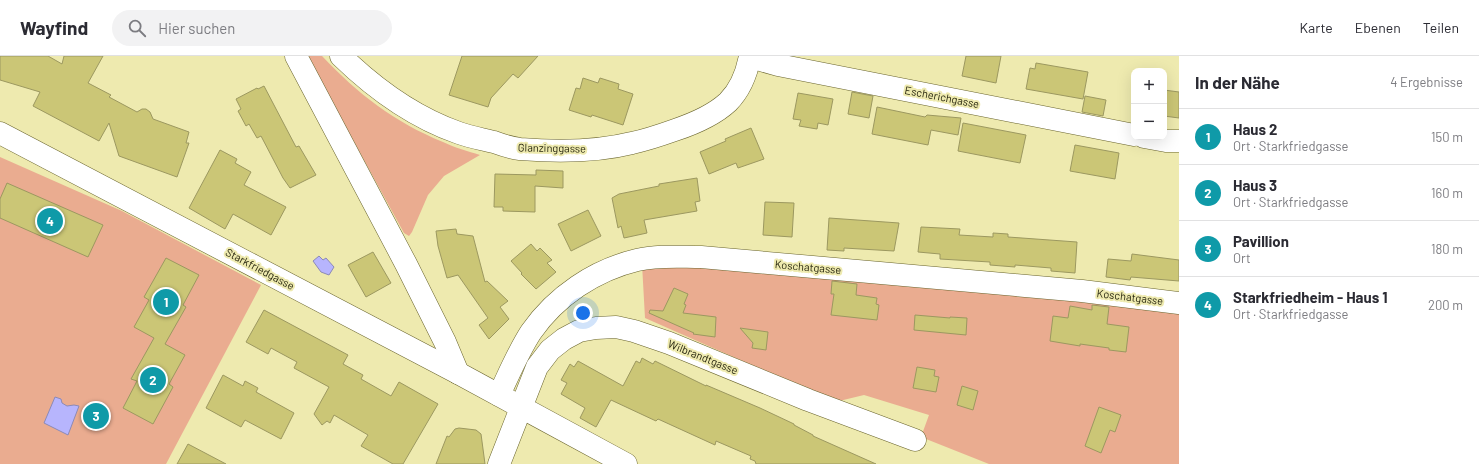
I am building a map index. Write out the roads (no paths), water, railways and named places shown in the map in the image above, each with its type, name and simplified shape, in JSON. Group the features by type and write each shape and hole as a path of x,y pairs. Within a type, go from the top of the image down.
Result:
{"street":[{"path":"296,56 406,264 445,342 458,373"},
{"name":"Glanzinggasse","path":"341,56 386,95 402,106 434,123 460,134 519,149 561,150 596,149 630,144 700,120 728,101 739,86 750,57"},
{"name":"Escherichgasse","path":"750,57 778,65 1131,134"},
{"name":"Starkfriedgasse","path":"0,133 521,406 626,464"},
{"name":"Koschatgasse","path":"499,395 531,332 544,315 557,302 575,287 591,278 637,260 663,257 701,258 1082,290 1179,303"},
{"name":"Wilbrandtgasse","path":"499,464 537,367 550,350 564,339 579,331 596,328 616,327 634,330 808,400 915,440"}],"water":[{"path":"319,256 323,260 326,258 334,267 329,275 321,272 313,261"},
{"path":"55,397 61,399 62,403 67,406 79,406 68,435 44,423"}],"place":[{"name":"Starkfriedheim - Haus 1","path":"50,221"},
{"name":"Haus 2","path":"166,302"},
{"name":"Haus 3","path":"153,380"},
{"name":"Pavillion","path":"96,416"}]}
